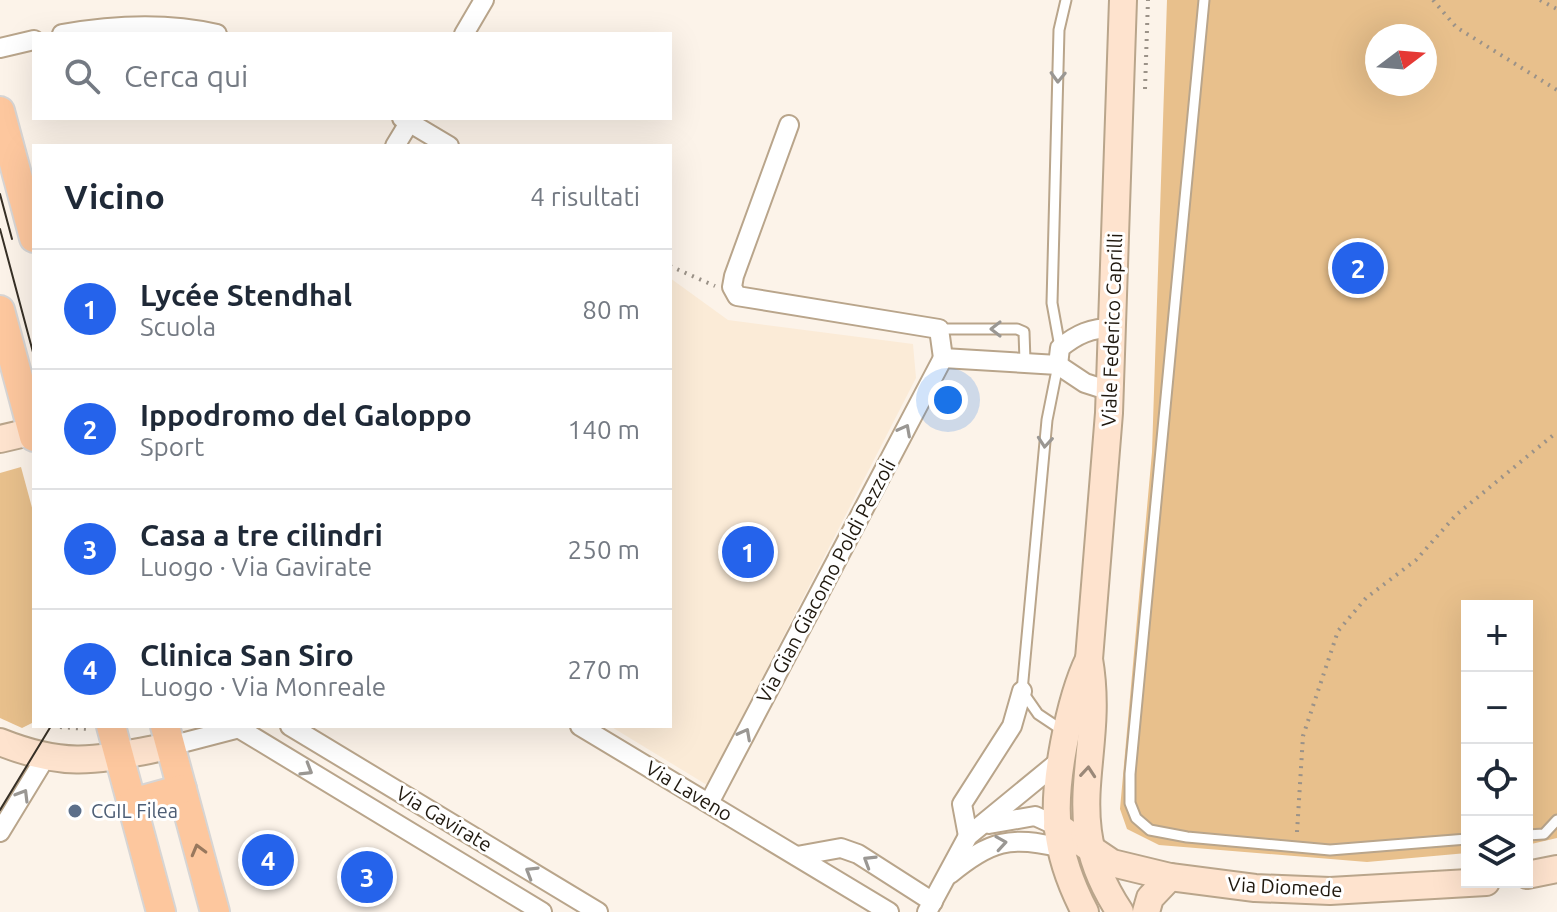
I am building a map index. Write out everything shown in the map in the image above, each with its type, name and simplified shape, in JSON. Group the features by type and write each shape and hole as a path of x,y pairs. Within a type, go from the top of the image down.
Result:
{"main road":[{"path":"0,111 32,231"},
{"path":"0,310 32,426"},
{"path":"103,728 119,755 161,912"},
{"path":"167,736 215,912"},
{"path":"132,803 182,789"}],"street":[{"path":"465,32 484,0"},
{"name":"Viale Federico Caprilli","path":"1120,912 1089,849 1084,809 1094,691 1089,659 1110,391 1123,0"},
{"path":"73,32 106,26 159,26 202,32"},
{"path":"0,48 32,40"},
{"path":"396,144 408,120 446,144"},
{"path":"789,125 734,276 732,287 737,296 939,329 943,358 1025,361 1059,357 1088,330 1113,328"},
{"path":"1059,357 1085,383 1110,391"},
{"name":"Via Gian Giacomo Poldi Pezzoli","path":"709,803 943,358"},
{"path":"0,439 32,433"},
{"name":"Viale Federico Caprilli","path":"1085,912 1059,837 1066,732 1076,684 1089,659"},
{"path":"976,831 962,804 1012,726 1022,691"},
{"path":"2,748 71,762 119,755 167,736 244,728"},
{"name":"Via Gavirate","path":"244,728 542,912"},
{"name":"Via Gavirate","path":"293,728 598,912"},
{"name":"Via Laveno","path":"583,728 889,912"},
{"path":"0,832 45,758"},
{"path":"797,856 841,848 858,854 930,907 950,874 957,853 976,831 1063,758"},
{"path":"976,831 1000,820 1035,816 1059,837 1089,849"},
{"path":"950,874 987,846 1059,837"},
{"name":"Via Diomede","path":"1089,849 1131,870 1255,888 1330,891 1461,883"},
{"path":"1533,874 1557,869"},
{"path":"1146,912 1150,898 1170,877"}],"lane":[{"path":"1066,0 1059,30 1052,303 1059,357 1047,420 1022,691 1038,714 1066,732"},
{"path":"1204,0 1130,774 1130,803 1136,818 1150,830 1296,847 1380,848 1461,840"},
{"path":"939,329 1017,329 1024,332 1025,361"},
{"path":"1533,835 1544,834 1557,820"}],"path":[{"path":"1433,0 1456,27 1557,90"},
{"path":"1540,0 1557,9"},
{"path":"672,267 737,296"},
{"path":"1296,847 1303,736 1338,631 1366,598 1416,560 1456,515 1557,432"}],"shaded area":[{"path":"1167,0 1557,0 1557,838 1533,844 1533,600 1461,600 1461,854 1367,862 1159,845 1127,829 1120,809 1152,452"},
{"path":"672,279 728,320 913,344 916,378 707,785 613,728 672,728"},
{"path":"21,467 32,508 32,723 22,728 0,718 0,473"}],"tram line":[{"path":"0,194 12,239"},
{"path":"0,229 32,349"},
{"path":"0,810 50,728"}],"place":[{"name":"Ippodromo del Galoppo","path":"1358,268"},
{"name":"Lycée Stendhal","path":"748,552"},
{"name":"CGIL Filea","path":"75,811"},
{"name":"Clinica San Siro","path":"268,860"},
{"name":"Casa a tre cilindri","path":"367,877"}]}
